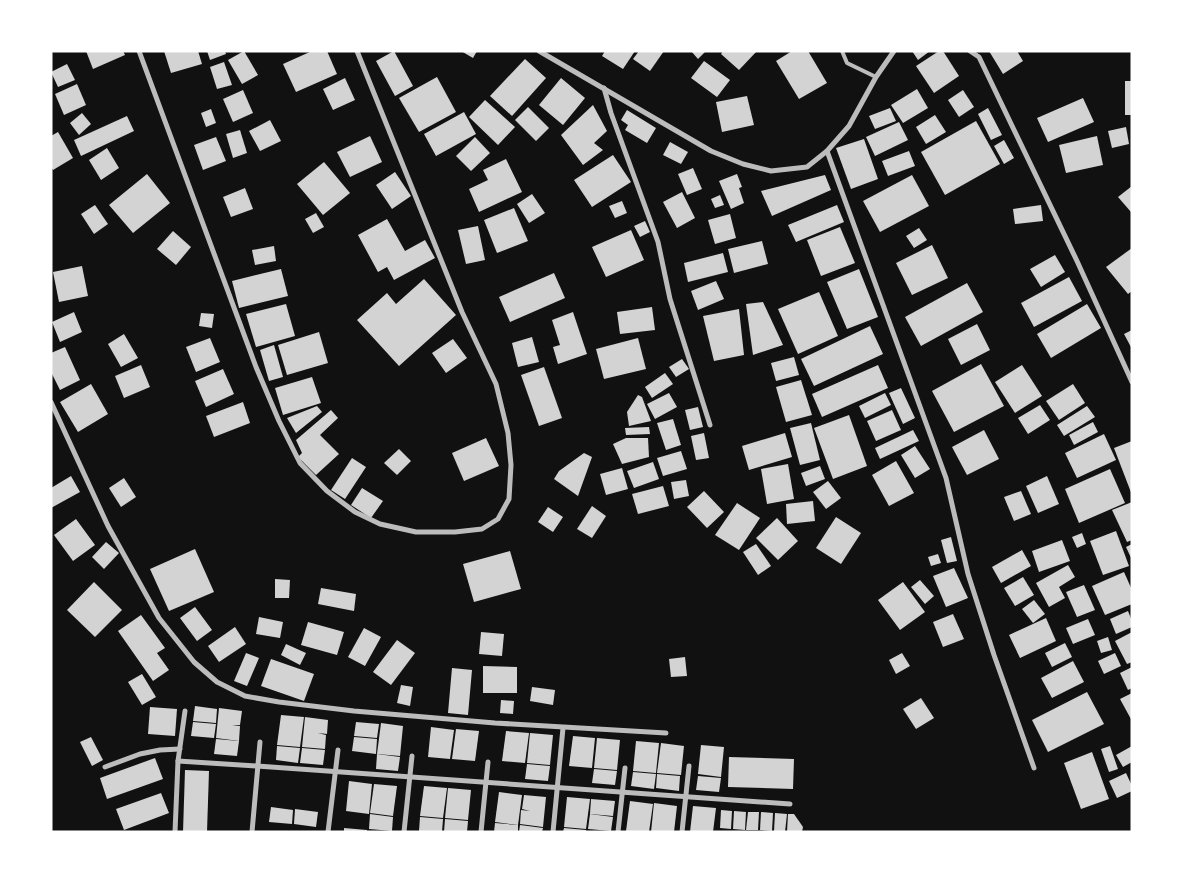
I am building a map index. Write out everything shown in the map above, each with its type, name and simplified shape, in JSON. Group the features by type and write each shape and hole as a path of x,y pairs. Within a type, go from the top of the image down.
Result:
{"street":[{"path":"139,51 256,367 279,421 300,462 327,492 355,512 380,524 416,532 455,532 482,529 498,519 509,500 511,465 508,433 496,384 462,312 357,51"},
{"path":"539,51 712,151 743,164 771,171 807,167 827,151 849,126 876,76 894,51"},
{"path":"970,51 979,57 1077,261 1132,382"},
{"path":"604,88 610,113 658,242 670,299 710,425"},
{"path":"827,151 946,478 968,574 1034,768"},
{"path":"51,402 108,526 159,618 194,662 217,682 244,696 354,711 563,728 666,733"},
{"path":"174,832 178,761 185,710"},
{"path":"552,832 563,728"},
{"path":"252,832 260,742"},
{"path":"105,767 140,754 180,749"},
{"path":"328,832 338,750"},
{"path":"404,832 412,756"},
{"path":"178,761 790,804"},
{"path":"481,832 488,762"},
{"path":"682,832 689,766"},
{"path":"618,832 625,768"}],"lane":[{"path":"842,51 847,63 876,76"}],"building":[{"path":"86,51 123,51 125,55 93,69"},
{"path":"164,51 198,51 202,64 171,73"},
{"path":"207,51 225,51 226,54 210,60"},
{"path":"244,51 258,75 242,84 228,60"},
{"path":"312,51 327,51 337,74 296,92 283,64"},
{"path":"394,51 413,86 395,96 376,61"},
{"path":"461,51 477,51 473,58"},
{"path":"605,51 635,51 623,69 602,56"},
{"path":"639,51 664,51 650,71 633,59"},
{"path":"691,51 706,51 698,59"},
{"path":"723,51 757,51 739,70 721,54"},
{"path":"792,51 808,51 827,83 799,99 776,61"},
{"path":"912,51 930,51 918,60"},
{"path":"939,51 943,51 959,76 934,93 916,66"},
{"path":"989,51 1017,51 1023,61 1003,74"},
{"path":"525,59 546,78 512,116 490,96"},
{"path":"704,61 730,80 717,97 691,78"},
{"path":"224,62 232,85 217,89 210,67"},
{"path":"67,64 75,80 58,87 51,72"},
{"path":"437,77 456,112 419,132 399,98"},
{"path":"345,78 355,100 333,110 323,89"},
{"path":"561,78 585,98 563,125 539,105"},
{"path":"1125,81 1132,81 1132,115 1125,115"},
{"path":"77,84 86,105 64,115 55,94"},
{"path":"917,89 928,108 903,123 891,105"},
{"path":"243,90 253,113 233,122 223,99"},
{"path":"963,90 974,107 959,117 948,100"},
{"path":"747,96 754,125 722,132 716,102"},
{"path":"1083,98 1094,122 1048,142 1037,118"},
{"path":"485,100 515,127 498,145 469,117"},
{"path":"593,105 607,131 594,143 603,150 583,165 561,135"},
{"path":"528,107 549,128 536,141 515,120"},
{"path":"890,108 896,121 875,129 869,116"},
{"path":"988,108 1002,135 991,140 978,114"},
{"path":"211,109 216,123 206,127 201,113"},
{"path":"627,110 656,128 647,143 625,130 628,125 621,120"},
{"path":"464,112 476,134 436,156 424,134"},
{"path":"82,113 91,124 79,135 70,123"},
{"path":"935,115 946,132 926,144 916,127"},
{"path":"127,116 134,131 81,156 74,140"},
{"path":"270,120 281,141 260,151 249,131"},
{"path":"976,121 1000,164 945,195 921,152"},
{"path":"899,122 908,140 875,156 866,137"},
{"path":"1126,127 1129,144 1112,148 1108,131"},
{"path":"240,130 247,153 233,158 226,134"},
{"path":"58,132 73,158 53,170 51,167 51,136"},
{"path":"370,136 382,162 350,177 337,152"},
{"path":"1097,136 1103,165 1066,173 1059,145"},
{"path":"216,137 226,161 203,170 194,145"},
{"path":"475,137 490,153 471,171 456,156"},
{"path":"864,139 878,179 851,189 836,148"},
{"path":"1004,140 1014,158 1004,164 994,146"},
{"path":"670,142 688,152 681,164 663,155"},
{"path":"107,148 119,168 101,180 89,160"},
{"path":"909,151 915,166 888,176 882,161"},
{"path":"613,155 631,182 592,207 574,180"},
{"path":"506,159 522,192 479,212 469,189 488,180 483,170"},
{"path":"324,162 350,193 323,215 297,184"},
{"path":"693,168 702,189 687,195 678,174"},
{"path":"395,172 411,196 392,209 376,185"},
{"path":"147,174 170,203 133,233 109,205"},
{"path":"737,174 742,187 739,188 744,203 731,209 719,181"},
{"path":"825,175 831,190 772,216 761,191"},
{"path":"912,175 929,206 880,232 863,201"},
{"path":"1132,186 1132,211 1131,212 1118,197"},
{"path":"245,188 253,209 231,217 223,197"},
{"path":"682,192 695,218 677,228 663,202"},
{"path":"532,194 545,213 529,223 517,204"},
{"path":"720,195 724,205 715,208 711,199"},
{"path":"622,201 627,213 615,218 609,206"},
{"path":"95,205 108,224 94,234 81,214"},
{"path":"837,205 844,222 796,242 788,225"},
{"path":"1041,205 1043,221 1015,224 1013,209"},
{"path":"514,208 528,241 497,253 484,220"},
{"path":"316,213 324,227 313,233 305,219"},
{"path":"730,214 736,238 715,244 708,220"},
{"path":"387,219 405,251 425,240 435,258 394,280 387,267 378,272 358,235"},
{"path":"645,221 650,232 640,237 634,226"},
{"path":"478,226 485,260 466,264 458,230"},
{"path":"840,227 855,263 821,276 807,240"},
{"path":"919,228 927,240 914,248 906,236"},
{"path":"631,230 644,260 606,277 592,247"},
{"path":"173,231 191,247 176,265 157,249"},
{"path":"762,241 768,264 734,273 728,249"},
{"path":"932,245 948,278 912,295 896,263"},
{"path":"274,246 276,261 255,265 252,250"},
{"path":"1132,248 1132,291 1128,294 1106,267"},
{"path":"723,253 728,272 688,282 684,263"},
{"path":"1055,255 1065,272 1041,287 1030,269"},
{"path":"82,266 88,296 59,302 53,272"},
{"path":"281,269 288,296 239,308 232,281"},
{"path":"859,269 878,317 847,329 827,282"},
{"path":"554,273 565,298 510,322 499,297"},
{"path":"1069,277 1082,301 1034,327 1021,303"},
{"path":"424,279 456,315 399,366 357,320 387,293 396,304"},
{"path":"716,281 724,299 698,310 691,291"},
{"path":"967,283 983,312 921,346 905,317"},
{"path":"819,292 838,336 798,354 778,309"},
{"path":"763,302 783,345 753,355 746,304"},
{"path":"286,304 295,336 256,347 246,314"},
{"path":"1087,304 1101,328 1051,358 1037,334"},
{"path":"652,307 655,330 620,334 617,312"},
{"path":"739,309 744,355 714,361 703,316"},
{"path":"74,312 82,332 60,342 52,322"},
{"path":"573,312 587,354 558,364 553,347 560,345 552,320"},
{"path":"201,313 214,314 212,328 199,326"},
{"path":"977,324 990,350 961,365 948,339"},
{"path":"870,326 883,354 814,386 801,359"},
{"path":"1132,330 1132,349 1124,334"},
{"path":"319,332 328,363 287,375 278,345"},
{"path":"124,334 138,358 121,367 108,344"},
{"path":"532,337 539,362 518,367 512,343"},
{"path":"210,338 220,362 196,372 186,347"},
{"path":"638,338 646,369 604,379 596,349"},
{"path":"453,339 467,358 446,373 432,353"},
{"path":"274,345 283,377 269,381 260,350"},
{"path":"65,347 80,380 60,390 51,372 51,353"},
{"path":"794,357 799,375 776,381 771,363"},
{"path":"682,359 689,369 676,377 669,367"},
{"path":"981,364 1004,406 954,432 932,391"},
{"path":"141,365 150,387 124,398 115,376"},
{"path":"878,365 888,388 822,417 812,394"},
{"path":"1022,365 1042,396 1015,413 995,382"},
{"path":"544,367 562,418 539,426 521,375"},
{"path":"223,369 234,394 206,407 195,381"},
{"path":"665,373 673,384 652,398 645,387"},
{"path":"312,377 321,403 283,415 275,388"},
{"path":"801,380 812,415 786,422 776,387"},
{"path":"91,384 108,414 78,432 60,402"},
{"path":"1073,384 1085,403 1059,420 1046,401"},
{"path":"901,388 915,418 903,424 889,393"},
{"path":"669,393 677,407 655,419 647,404"},
{"path":"885,393 891,405 865,418 859,406"},
{"path":"638,395 642,397 651,421 629,426 627,412"},
{"path":"243,402 250,423 214,437 206,416"},
{"path":"1040,405 1050,420 1028,434 1018,418"},
{"path":"317,406 322,412 296,433 287,418"},
{"path":"1087,406 1095,417 1064,436 1057,425"},
{"path":"698,407 703,427 690,430 685,410"},
{"path":"331,410 338,418 320,435 339,454 316,475 298,457 302,453 296,440"},
{"path":"892,410 901,430 876,441 867,421"},
{"path":"849,415 867,466 833,479 814,428"},
{"path":"673,419 681,445 666,450 657,423"},
{"path":"1093,422 1098,432 1074,445 1069,435"},
{"path":"811,423 820,460 800,465 790,428"},
{"path":"649,427 650,434 626,435 625,428"},
{"path":"913,430 919,441 880,459 875,448"},
{"path":"984,430 999,459 967,475 952,447"},
{"path":"704,433 709,458 696,460 691,436"},
{"path":"785,433 792,457 749,470 742,446"},
{"path":"1104,434 1116,460 1077,478 1065,453"},
{"path":"486,438 499,466 464,481 452,453"},
{"path":"626,438 648,438 649,457 622,464 613,444"},
{"path":"1132,441 1132,495 1114,448"},
{"path":"915,446 930,469 915,478 901,455"},
{"path":"399,449 411,461 397,475 384,463"},
{"path":"681,451 687,469 663,476 657,458"},
{"path":"584,453 592,457 578,496 554,479 559,471"},
{"path":"352,458 366,467 345,499 331,490"},
{"path":"896,461 914,493 889,506 872,475"},
{"path":"653,462 659,479 634,488 627,471"},
{"path":"788,464 794,499 767,504 761,469"},
{"path":"820,466 825,479 806,486 801,473"},
{"path":"622,468 628,489 606,495 600,474"},
{"path":"1110,469 1125,503 1079,523 1065,489"},
{"path":"71,476 80,492 51,508 51,488"},
{"path":"1047,476 1059,504 1038,513 1026,486"},
{"path":"124,478 136,497 121,507 109,488"},
{"path":"686,480 689,496 674,499 671,482"},
{"path":"828,481 841,498 826,509 813,492"},
{"path":"663,486 669,506 638,514 632,494"},
{"path":"362,488 383,501 371,518 351,505"},
{"path":"704,491 724,512 707,528 687,507"},
{"path":"1021,491 1031,514 1014,521 1004,497"},
{"path":"813,501 815,521 787,524 786,504"},
{"path":"1132,502 1132,540 1127,542 1112,510"},
{"path":"737,503 760,518 739,550 715,535"},
{"path":"592,506 606,516 592,538 577,529"},
{"path":"548,507 563,517 553,532 538,522"},
{"path":"836,517 861,533 841,564 816,548"},
{"path":"777,518 798,541 778,560 756,538"},
{"path":"76,519 95,545 73,561 54,535"},
{"path":"1116,531 1129,566 1103,575 1090,541"},
{"path":"1082,533 1086,544 1077,548 1072,537"},
{"path":"951,537 957,561 947,563 941,540"},
{"path":"1062,540 1070,561 1039,572 1032,551"},
{"path":"106,542 119,553 104,569 92,557"},
{"path":"756,544 771,566 758,575 743,552"},
{"path":"1132,544 1132,560 1126,547"},
{"path":"195,549 214,592 169,611 150,569"},
{"path":"1022,550 1031,566 1001,583 992,567"},
{"path":"510,551 521,589 474,602 463,564"},
{"path":"938,554 941,563 931,566 928,557"},
{"path":"1068,565 1075,577 1059,587 1065,598 1049,607 1036,583"},
{"path":"954,568 968,598 946,607 933,576"},
{"path":"1124,572 1132,590 1132,604 1105,615 1092,586"},
{"path":"1023,577 1034,595 1015,606 1004,588"},
{"path":"275,579 290,580 289,598 275,598"},
{"path":"920,580 934,596 925,604 911,587"},
{"path":"94,582 122,610 95,637 67,610"},
{"path":"903,582 925,612 900,630 878,600"},
{"path":"1084,585 1095,610 1077,617 1066,592"},
{"path":"321,588 356,594 354,611 318,604"},
{"path":"1034,600 1045,614 1033,623 1022,609"},
{"path":"195,607 212,630 197,641 180,618"},
{"path":"1128,611 1132,627 1116,634 1110,619"},
{"path":"953,614 964,639 943,647 933,622"},
{"path":"141,615 165,648 157,653 169,670 153,681 118,631"},
{"path":"259,617 283,622 280,638 256,634"},
{"path":"1046,618 1056,641 1020,658 1009,635"},
{"path":"1088,619 1095,635 1073,644 1066,628"},
{"path":"308,622 344,632 337,655 301,645"},
{"path":"235,627 246,644 219,662 208,646"},
{"path":"364,628 381,637 365,666 348,657"},
{"path":"481,632 504,634 502,656 479,654"},
{"path":"1132,632 1132,662 1127,664 1115,641"},
{"path":"1108,637 1112,650 1101,653 1097,641"},
{"path":"397,640 415,653 391,685 373,672"},
{"path":"1065,643 1072,657 1052,667 1045,653"},
{"path":"286,644 306,653 300,665 281,655"},
{"path":"246,653 259,658 247,686 234,681"},
{"path":"902,653 910,666 896,674 889,660"},
{"path":"1115,653 1121,666 1104,674 1098,661"},
{"path":"685,657 687,676 671,677 669,659"},
{"path":"271,659 314,674 304,701 261,686"},
{"path":"1073,661 1084,682 1052,698 1041,678"},
{"path":"483,666 517,667 517,693 483,693"},
{"path":"1132,667 1132,688 1128,690 1120,673"},
{"path":"452,668 472,670 468,715 448,713"},
{"path":"142,674 156,697 142,705 128,682"},
{"path":"401,685 413,687 410,706 397,703"},
{"path":"532,687 555,690 553,705 530,701"},
{"path":"1087,692 1104,724 1048,752 1032,720"},
{"path":"1132,693 1132,721 1120,699"},
{"path":"921,698 934,718 916,729 903,709"},
{"path":"501,700 514,701 513,714 500,713"},
{"path":"195,706 217,709 216,723 193,721"},
{"path":"150,707 177,709 175,736 148,734"},
{"path":"219,708 242,711 240,725 232,725 240,726 239,741 216,738"},
{"path":"281,715 304,717 300,747 277,745"},
{"path":"305,717 328,720 327,734 318,733 326,735 325,749 302,747"},
{"path":"193,722 216,724 214,738 191,736"},
{"path":"356,722 379,724 377,738 354,736"},
{"path":"381,723 403,726 400,756 377,754"},
{"path":"431,727 454,730 450,759 428,757"},
{"path":"456,729 479,731 475,761 452,759"},
{"path":"506,731 529,733 525,763 502,761"},
{"path":"530,733 553,735 550,765 527,763"},
{"path":"573,736 595,738 592,768 569,766"},
{"path":"91,737 103,760 92,766 80,742"},
{"path":"354,737 377,739 376,754 352,751"},
{"path":"597,738 620,740 617,770 594,768"},
{"path":"216,739 239,741 237,756 214,754"},
{"path":"636,741 659,743 656,773 633,771"},
{"path":"661,743 684,746 681,775 657,773"},
{"path":"701,745 724,747 721,777 698,774"},
{"path":"277,746 300,748 298,763 276,760"},
{"path":"1110,746 1118,769 1109,772 1101,749"},
{"path":"1132,746 1132,762 1123,767 1116,755"},
{"path":"302,748 325,750 323,765 300,763"},
{"path":"1092,752 1109,799 1081,809 1064,763"},
{"path":"377,754 400,757 398,771 376,769"},
{"path":"729,757 794,759 793,789 728,787"},
{"path":"155,758 163,779 107,799 100,778"},
{"path":"527,764 550,766 548,781 525,779"},
{"path":"594,769 617,771 615,785 592,783"},
{"path":"185,770 209,771 207,832 183,832"},
{"path":"633,772 656,774 654,789 631,786"},
{"path":"1126,773 1132,786 1132,791 1117,798 1109,781"},
{"path":"657,774 680,776 679,791 656,788"},
{"path":"698,776 721,778 719,792 696,790"},
{"path":"349,781 372,784 369,814 346,811"},
{"path":"374,784 397,786 393,816 370,813"},
{"path":"424,786 447,788 443,818 420,816"},
{"path":"448,788 471,790 468,820 445,818"},
{"path":"499,792 522,795 518,825 495,822"},
{"path":"161,793 169,813 124,830 116,809"},
{"path":"524,795 546,797 543,827 520,824 521,810 530,811 522,809"},
{"path":"567,797 590,799 586,829 564,827"},
{"path":"591,799 615,801 613,816 590,814"},
{"path":"630,801 653,804 649,832 626,831"},
{"path":"654,803 677,806 674,832 651,832"},
{"path":"693,806 716,808 713,832 690,832"},
{"path":"271,807 293,810 292,824 269,822"},
{"path":"295,809 318,812 316,827 294,824"},
{"path":"721,810 732,811 731,829 720,828"},
{"path":"734,811 746,812 745,830 733,829"},
{"path":"748,812 759,812 758,830 746,830"},
{"path":"761,812 773,813 772,831 760,830"},
{"path":"775,813 787,814 785,832 774,831"},
{"path":"370,814 393,817 392,831 369,829"},
{"path":"590,814 613,817 611,831 588,829"},
{"path":"788,814 794,814 803,827 802,832 787,832"},
{"path":"420,817 443,819 442,832 419,831"},
{"path":"445,819 468,821 467,832 444,832"},
{"path":"495,823 518,825 518,832 494,832"},
{"path":"520,825 543,828 542,832 519,832"},
{"path":"344,828 367,830 367,832 344,832"},
{"path":"564,828 586,830 586,832 563,832"}]}
